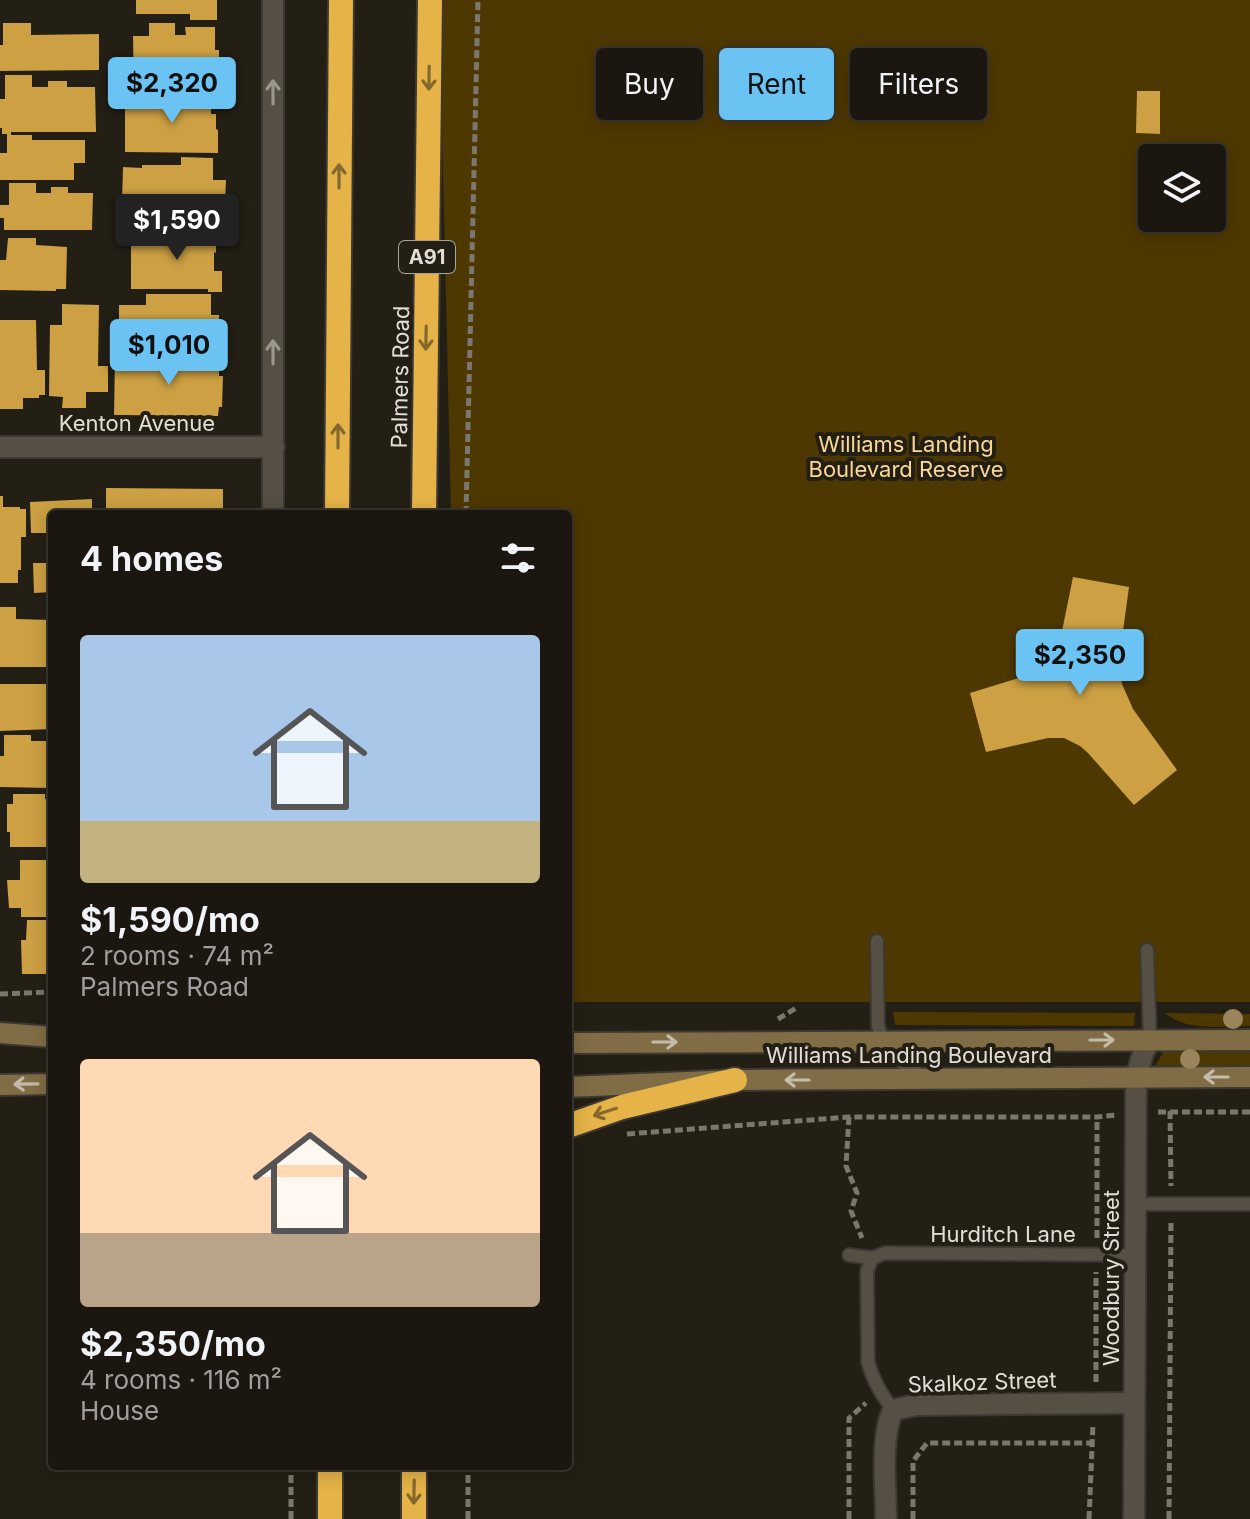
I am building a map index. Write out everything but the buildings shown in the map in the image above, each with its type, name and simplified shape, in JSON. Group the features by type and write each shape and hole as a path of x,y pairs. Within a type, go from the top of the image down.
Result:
{"highway":[{"path":"337,510 341,0"},
{"name":"Palmers Road","path":"424,510 430,0"},
{"path":"572,1125 622,1107 735,1080"},
{"path":"330,1470 330,1519"},
{"path":"414,1470 414,1519"}],"street":[{"path":"273,0 273,510"},
{"name":"Kenton Avenue","path":"0,447 274,447"},
{"path":"0,1033 48,1037"},
{"name":"Woodbury Street","path":"1134,1519 1136,1078 1150,1040"},
{"name":"Williams Landing Boulevard","path":"572,1043 1250,1040"},
{"name":"Williams Landing Boulevard","path":"572,1087 735,1080 1250,1077"},
{"path":"0,1085 48,1084"},
{"name":"Skalkoz Street","path":"886,1519 886,1439 893,1410 916,1405 1134,1403"}],"lane":[{"path":"877,941 878,1026 889,1050 900,1062 927,1079"},
{"path":"1147,950 1150,1040"},
{"path":"1135,1204 1250,1204"},
{"name":"Hurditch Lane","path":"849,1255 872,1258 885,1253 1135,1255"},
{"path":"872,1258 867,1271 868,1362 881,1394 893,1410"}],"path":[{"path":"466,510 478,0"},
{"path":"0,994 48,992"},
{"path":"1169,1519 1170,1111"},
{"path":"623,1134 849,1117 1097,1117 1170,1111 1250,1112"},
{"path":"849,1117 846,1166 857,1193 851,1211 872,1258"},
{"path":"1089,1519 1091,1443 1096,1403 1097,1117"},
{"path":"913,1519 913,1461 927,1443 1091,1443"},
{"path":"291,1470 291,1519"},
{"path":"468,1470 468,1519"}],"green space":[{"name":"Williams Landing Boulevard Reserve","path":"439,0 1250,0 1250,1002 572,1002 572,510 451,510"},
{"path":"893,1012 1135,1013 1134,1026 895,1025"},
{"path":"1165,1013 1250,1014 1250,1026 1194,1025"},
{"path":"1165,1049 1250,1049 1250,1070 1154,1068"}]}
